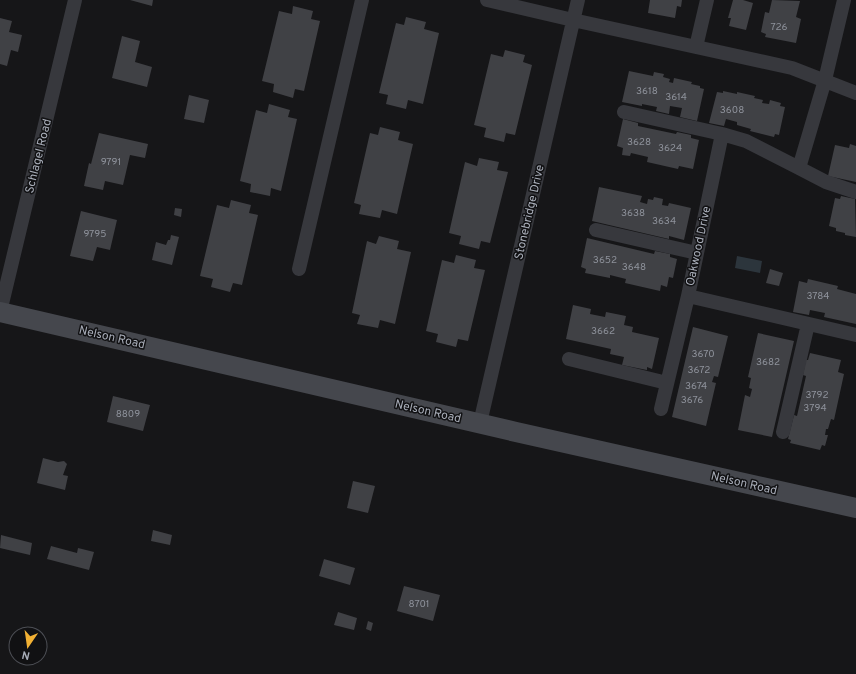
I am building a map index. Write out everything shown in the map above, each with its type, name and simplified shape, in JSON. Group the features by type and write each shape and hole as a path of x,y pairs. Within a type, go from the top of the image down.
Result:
{"main road":[{"name":"Nelson Road","path":"0,312 856,508"}],"street":[{"name":"Schlagel Road","path":"0,312 75,0"},
{"path":"299,269 362,0"},
{"path":"487,0 792,68 856,93"},
{"name":"Stonebridge Drive","path":"480,423 578,0"},
{"path":"696,47 707,0"},
{"path":"799,168 825,80 844,0"},
{"path":"624,112 722,134 746,141 826,182 856,192"},
{"name":"Oakwood Drive","path":"722,134 688,296 856,335"},
{"path":"596,230 697,253"},
{"path":"661,409 688,296"},
{"path":"784,432 808,324"},
{"path":"569,359 667,383"}],"shaded area":[{"path":"737,256 762,261 760,273 735,268"}],"building":[{"path":"130,0 153,0 152,6"},
{"path":"650,0 682,0 681,7 677,6 675,18 648,13"},
{"path":"733,0 743,0 753,3 746,30 729,26 731,18 728,18"},
{"path":"772,0 800,1 796,17 801,19 796,43 765,37 766,34 761,32 765,12 769,13"},
{"path":"293,6 313,11 311,19 320,21 304,91 295,89 293,98 273,92 274,84 262,81 279,11 292,14"},
{"path":"406,17 426,22 424,29 439,33 423,104 408,100 406,109 386,104 388,95 379,93 396,23 404,25"},
{"path":"0,18 12,21 9,32 22,35 18,52 11,50 7,66 0,64"},
{"path":"122,36 140,41 135,62 152,67 147,87 112,78"},
{"path":"505,50 525,55 523,62 532,65 515,135 506,133 504,142 484,137 486,128 474,125 491,54 503,57"},
{"path":"629,71 653,76 654,72 664,74 663,77 670,79 669,82 673,83 674,78 692,82 691,84 700,86 700,88 704,89 697,121 680,117 682,108 670,106 669,114 656,111 657,107 622,102"},
{"path":"723,91 755,96 754,98 763,100 762,103 769,104 770,100 781,103 780,106 785,107 779,135 775,134 774,137 750,131 751,129 737,125 737,122 726,119 724,126 709,123 717,92 723,93"},
{"path":"189,95 209,100 204,123 184,119"},
{"path":"269,104 290,110 288,117 297,119 281,191 271,188 270,196 250,192 251,184 240,181 256,110 267,113"},
{"path":"623,119 638,123 638,126 676,134 677,132 691,135 691,138 699,140 693,169 679,166 678,169 647,162 648,157 631,153 630,156 622,155 623,148 617,146"},
{"path":"380,127 400,132 398,140 413,144 397,214 382,210 380,218 359,214 361,205 354,203 370,133 378,135"},
{"path":"99,133 148,144 145,158 130,155 123,185 105,181 103,190 84,186 89,163 91,164"},
{"path":"850,144 856,146 856,182 828,176 835,145 849,148"},
{"path":"479,158 499,162 497,170 508,172 490,243 481,241 479,249 459,244 461,236 449,233 465,162 477,166"},
{"path":"599,187 642,196 640,202 647,204 648,199 653,200 654,197 663,199 662,205 668,206 669,203 691,208 684,240 669,236 669,239 592,221"},
{"path":"841,196 855,199 856,237 845,235 845,233 836,231 836,228 829,226 835,198 840,199"},
{"path":"231,200 251,205 249,213 258,215 242,285 233,283 230,292 211,287 213,279 200,276 217,205 229,208"},
{"path":"175,208 182,209 181,217 174,215"},
{"path":"81,211 117,220 110,250 97,247 93,261 70,256"},
{"path":"171,235 179,237 172,265 152,260 156,242 166,245 168,240 170,240"},
{"path":"379,236 399,241 397,249 411,252 395,324 380,320 378,328 357,324 360,315 352,313 367,241 376,244"},
{"path":"587,238 654,254 655,251 670,254 670,257 677,259 673,278 669,277 667,287 661,285 660,291 625,283 626,279 610,275 610,278 585,273 586,269 581,267"},
{"path":"456,255 476,260 474,268 485,270 468,341 458,339 456,347 436,342 438,334 426,331 442,260 454,263"},
{"path":"770,269 783,273 779,286 766,283"},
{"path":"808,279 838,286 837,289 856,294 856,324 824,317 825,313 810,310 809,315 793,312 799,281 807,283"},
{"path":"573,305 591,309 590,314 605,317 606,312 626,316 624,325 633,327 632,332 659,338 652,369 647,367 647,370 622,365 624,357 610,354 611,349 566,339"},
{"path":"693,327 728,336 718,377 714,376 712,382 716,383 706,426 672,417"},
{"path":"758,333 794,341 772,437 738,430 745,395 750,397 752,389 749,388 751,378 748,377"},
{"path":"810,353 841,360 838,372 844,374 834,420 831,419 828,429 826,429 825,435 828,435 825,446 822,445 820,450 790,443 791,440 788,439 794,415 797,416 806,376 803,375 806,360 808,360"},
{"path":"113,396 150,405 143,431 107,422"},
{"path":"43,458 58,462 64,461 67,464 63,475 68,476 65,490 37,483"},
{"path":"353,481 375,486 368,513 347,508"},
{"path":"153,530 172,535 170,545 151,541"},
{"path":"1,535 32,543 30,555 0,548"},
{"path":"51,546 77,553 78,548 94,552 89,570 47,559"},
{"path":"324,559 355,568 350,585 319,576"},
{"path":"404,586 440,595 433,621 397,611"},
{"path":"338,612 357,618 354,630 334,625"},
{"path":"368,621 373,623 371,631 366,629"}]}
